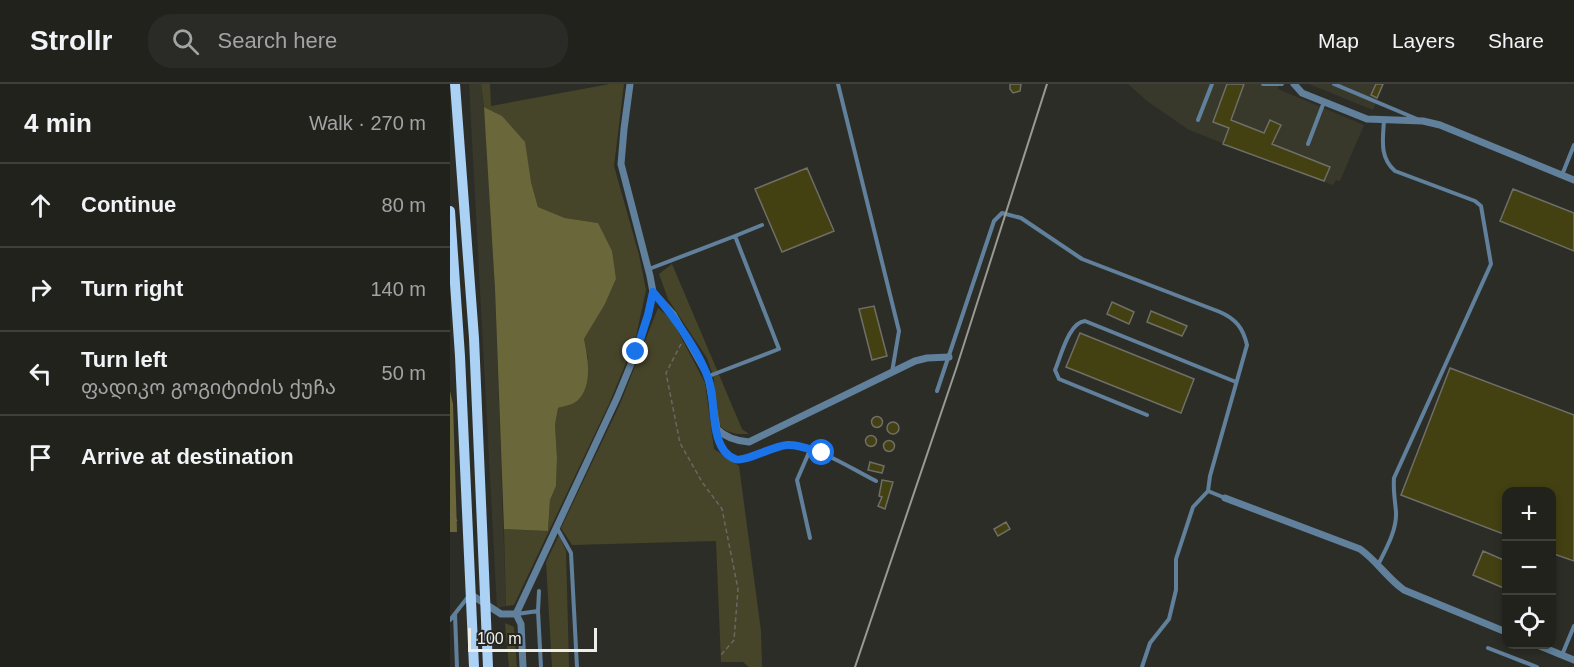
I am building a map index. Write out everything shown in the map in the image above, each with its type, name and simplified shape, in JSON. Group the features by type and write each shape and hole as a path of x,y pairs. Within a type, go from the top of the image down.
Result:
{"main road":[{"path":"456,84 474,338 488,667"},
{"path":"450,211 454,340 474,667"}],"street":[{"path":"516,614 617,398 636,352 653,292 621,164 630,84"},
{"path":"1294,84 1302,93 1366,119 1423,121 1440,125 1574,180"},
{"path":"653,292 673,314 708,376 717,429 728,438 738,441 749,442 915,361 949,357"},
{"path":"1226,498 1360,549 1371,557 1390,580 1404,590 1502,630"},
{"path":"470,594 501,614 516,614"},
{"path":"516,614 521,624 523,667"},
{"path":"1545,649 1574,660"}],"lane":[{"path":"838,84 899,332 892,373"},
{"path":"1198,120 1212,84"},
{"path":"1263,84 1282,84"},
{"path":"1334,84 1423,121"},
{"path":"1308,144 1324,102"},
{"path":"1378,566 1390,541 1396,513 1393,496 1394,478 1491,264 1481,206 1475,201 1395,171 1388,165 1382,152 1384,120"},
{"path":"1562,175 1574,145"},
{"path":"937,391 994,221 1002,213 1021,218 1082,260 1231,317 1244,332 1247,345 1210,476 1208,491 1193,507 1176,559 1176,590 1169,619 1150,643 1142,667"},
{"path":"649,269 762,225"},
{"path":"708,376 779,349 735,236"},
{"path":"1147,415 1059,379 1055,370 1072,327 1078,321 1085,321 1236,382"},
{"path":"717,429 718,440 723,450 735,460 744,460 765,450 792,445 822,453 876,481"},
{"path":"810,450 797,480 810,538"},
{"path":"1208,491 1226,498"},
{"path":"557,527 571,553 577,667"},
{"path":"539,591 541,667"},
{"path":"450,618 470,594"},
{"path":"516,614 538,611"},
{"path":"455,614 457,667"},
{"path":"1561,655 1574,626"},
{"path":"1488,648 1537,667"}],"path":[{"path":"685,335 666,373 680,443 702,482 722,509 738,589 734,640 721,655"},
{"path":"450,513 459,522"}],"shaded area":[{"path":"469,84 481,84 486,127 495,289 506,606 497,608"},
{"path":"481,84 490,84 491,106 610,84 624,84 614,166 639,255 646,290 635,341 609,404 514,605 506,606 504,529 548,531 550,500 556,486 555,425 558,408 576,402 588,358 584,339 605,304 616,279 598,223 565,218 538,207 531,182 502,116 484,107"},
{"path":"1128,84 1279,84 1278,89 1364,125 1340,181 1336,180 1333,185 1189,130 1147,101"},
{"path":"1309,84 1384,84 1373,110"},
{"path":"484,107 502,116 525,142 531,182 538,207 565,218 598,223 612,251 616,279 605,304 584,339 588,363 585,388 575,402 558,408 555,425 556,486 550,500 548,531 504,529 495,289"},
{"path":"672,264 742,429 749,434 727,431 721,427 717,419 714,379 707,358 668,299 659,274"},
{"path":"658,308 672,320 705,383 714,449 739,466 761,631 762,667 749,667 743,662 721,662 716,541 572,545 561,528 620,404"},
{"path":"450,391 453,404 457,532 450,532"},
{"path":"559,535 566,551 569,667 552,667 546,562"},
{"path":"505,623 514,627 517,667 509,667"}],"building":[{"path":"1010,84 1021,84 1020,91 1013,93"},
{"path":"1227,84 1244,84 1231,120 1264,133 1270,120 1281,125 1272,144 1330,167 1324,181 1223,144 1229,128 1213,122"},
{"path":"1376,84 1383,84 1377,98 1371,95"},
{"path":"807,168 834,231 782,252 755,189"},
{"path":"1513,189 1574,213 1574,251 1500,221"},
{"path":"1112,302 1134,312 1129,324 1107,314"},
{"path":"874,306 887,356 872,360 859,309"},
{"path":"1151,311 1187,326 1182,336 1147,322"},
{"path":"1080,333 1194,379 1181,413 1066,367"},
{"path":"1450,368 1574,415 1574,561 1556,555 1556,487 1502,487 1502,533 1401,495"},
{"path":"877,416 883,422 877,428 871,422"},
{"path":"893,422 899,428 893,434 887,428"},
{"path":"871,435 877,441 871,447 865,441"},
{"path":"889,440 895,446 889,452 883,446"},
{"path":"870,462 884,466 882,473 868,470"},
{"path":"882,480 893,482 885,509 878,506 882,497 879,496"},
{"path":"1006,522 1010,529 998,536 994,529"},
{"path":"1483,551 1502,559 1502,587 1473,575"}],"railway":[{"path":"855,667 957,366 1047,84"}],"route":[{"path":"636,352 653,292 673,314 708,376 718,440 723,450 735,460 744,460 765,450 785,445 822,453"}]}
